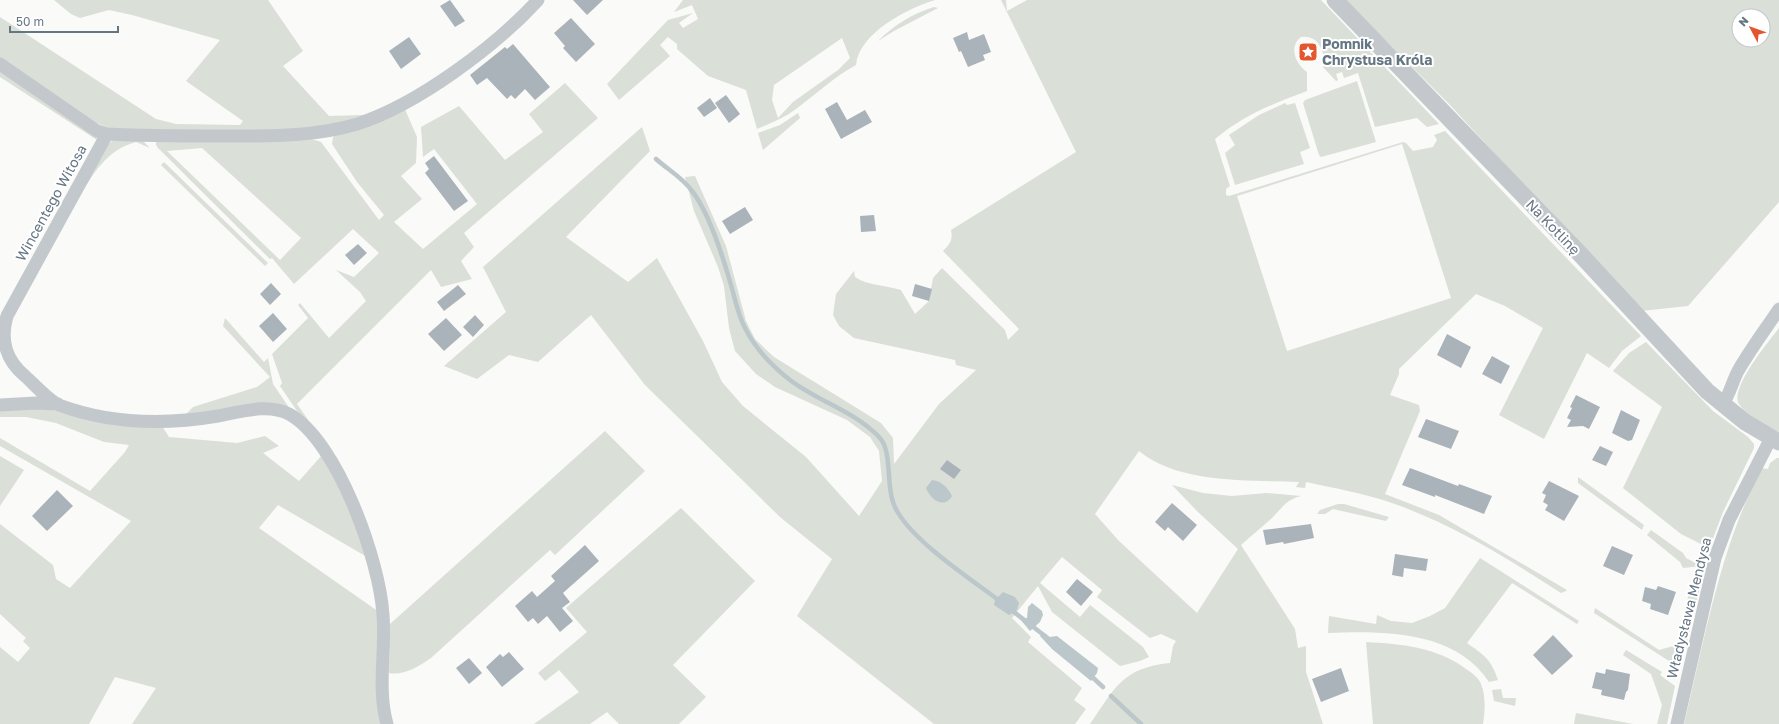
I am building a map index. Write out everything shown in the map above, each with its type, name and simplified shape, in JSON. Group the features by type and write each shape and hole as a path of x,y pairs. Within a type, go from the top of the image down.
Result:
{"street":[{"path":"0,64 93,127 107,134 282,136 328,131 357,124 407,100 458,68 514,24 538,0"},
{"name":"Na Kotlinę","path":"1335,0 1581,255 1691,375 1722,405 1775,440"},
{"name":"Wincentego Witosa","path":"58,404 16,368 10,361 2,341 3,326 107,134"},
{"path":"1722,405 1728,396 1733,381 1742,363 1779,309"},
{"name":"Wincentego Witosa","path":"0,405 36,403 58,404 115,420 150,422 175,421 271,409 288,414 308,430 327,454 348,493 376,570 382,599 382,680 384,707 388,724"},
{"name":"Władysława Mendysa","path":"1677,724 1716,558 1729,520 1775,440"}],"shaded area":[{"path":"54,0 268,0 303,51 283,66 329,116 364,115 320,128 234,132 109,128 96,123 0,61 0,17 156,119 176,124 240,125 243,121 186,81 220,40 109,10 80,18 71,14"},
{"path":"683,0 935,0 912,9 886,24 875,32 866,42 859,53 856,65 833,80 791,112 757,129 746,90 708,76 677,49 677,44 668,37 660,45 670,56 619,100 607,84 668,20 693,13 679,23 683,28 698,19 692,5 674,12","holes":["842,38 850,58 838,70 793,102 778,118 772,100 774,85"]},
{"path":"1001,0 1006,0 1007,11 1027,0 1321,0 1439,124 1427,127 1417,118 1375,127 1358,73 1344,78 1342,72 1336,74 1338,80 1336,81 1323,67 1324,56 1320,46 1312,38 1301,37 1297,41 1294,51 1300,65 1307,72 1307,91 1259,111 1237,123 1215,139 1230,186 1226,189 1226,195 1229,196 1403,142 1406,143 1413,151 1433,147 1437,140 1434,135 1445,131 1641,336 1622,351 1609,368 1587,353 1544,439 1499,415 1543,328 1505,306 1476,294 1399,369 1399,374 1390,395 1419,405 1420,411 1385,494 1439,515 1567,590 1561,593 1478,542 1434,520 1389,502 1358,493 1306,482 1305,488 1296,487 1299,482 1237,480 1194,475 1155,462 1139,451 1095,514 1119,541 1197,613 1238,549 1198,512 1172,485 1203,493 1232,496 1266,493 1301,496 1288,502 1241,545 1295,629 1298,648 1306,646 1306,672 1323,724 1090,724 1114,690 1130,675 1154,666 1170,663 1173,646 1176,641 1161,634 1150,638 1097,597 1102,590 1062,557 1040,583 1080,617 1090,605 1143,647 1149,657 1120,666 1052,612 1038,586 1012,618 1031,637 1028,642 1082,688 1074,700 1086,709 1075,724 934,724 797,616 832,559 780,517 645,385 591,315 538,362 509,355 477,379 444,366 506,312 483,267 642,127 650,151 566,237 628,282 657,258 703,341 722,382 743,406 806,457 859,516 882,481 879,451 870,437 847,420 775,387 756,374 735,351 729,328 724,286 718,267 694,211 685,177 695,176 726,246 746,321 755,339 774,357 881,423 893,438 894,464 939,404 976,370 956,365 955,360 854,338 839,326 833,315 836,294 854,271 855,277 860,280 871,284 901,290 915,314 929,301 933,278 942,268 1005,330 1008,340 1019,329 943,251 952,237 951,230 1076,152","holes":["1402,144 1451,298 1287,351 1237,196"]},
{"path":"1345,0 1779,0 1779,202 1688,306 1641,311 1451,106"},
{"path":"934,7 938,8 878,41 890,30 904,21 918,13"},
{"path":"0,69 96,135 97,140 0,77"},
{"path":"1357,81 1376,142 1321,157 1319,155 1303,103 1305,100"},
{"path":"565,83 598,118 464,233 474,247 461,261 472,279 441,287 431,270 297,404 311,424 299,414 280,386 282,383 272,354 308,318 298,305 300,303 329,338 366,301 360,292 336,270 354,277 379,253 353,229 294,284 272,258 270,259 158,148 156,145 156,140 309,138 321,142 379,220 384,215 357,182 332,144 333,137 337,134 404,107 417,137 416,163 401,176 422,199 394,222 423,249 477,204 434,149 423,157 421,127 459,106 505,160 543,132 529,114","holes":["202,148 301,238 280,260 167,151"]},
{"path":"1285,103 1287,105 1295,103 1310,148 1300,152 1304,164 1235,185 1225,153 1235,145 1229,135 1259,115"},
{"path":"798,113 800,118 763,150 758,133 780,125"},
{"path":"141,139 150,148 136,142 116,151 101,164 78,199 107,145 112,141"},
{"path":"164,162 268,263 265,266 161,165"},
{"path":"225,318 264,362 268,358 273,384 292,412 184,416 193,407 257,387 270,377 223,326"},
{"path":"1779,328 1779,432 1757,420 1742,409 1737,397 1745,377 1752,365"},
{"path":"1646,342 1713,411 1748,437 1754,444 1754,448 1723,512 1712,541 1705,546 1681,534 1623,488 1662,407 1613,371 1629,353"},
{"path":"40,408 162,426 169,437 237,443 265,436 279,446 263,453 299,481 323,454 350,507 367,557 278,505 259,528 379,612 383,724 132,724 156,688 115,677 89,724 0,724 0,647 18,662 30,648 23,641 26,638 0,614 0,524 53,565 56,579 70,588 131,521 0,446 0,438 90,491 125,452 129,445 104,442 56,423 26,417 0,417 0,409"},
{"path":"605,431 645,471 555,555 550,550 431,658 406,672 395,674 389,673 390,624"},
{"path":"0,456 24,470 0,506"},
{"path":"1779,458 1779,724 1684,724 1715,593 1735,529 1747,498 1762,468 1768,469 1770,463"},
{"path":"1578,477 1644,525 1642,530 1578,483"},
{"path":"932,480 942,483 947,488 952,496 949,500 941,503 931,496 926,488"},
{"path":"1338,504 1344,504 1389,517 1386,521 1333,509 1325,514 1317,514 1320,510"},
{"path":"681,508 755,581 673,665 706,697 679,724 619,724 607,712 590,724 534,724 579,692 559,670 545,681 538,673 587,632 566,608"},
{"path":"1651,530 1683,553 1686,558 1701,566 1683,568 1680,562 1647,535"},
{"path":"1480,558 1579,621 1577,624 1512,583 1467,643 1490,662 1498,680 1489,682 1475,665 1457,652 1438,643 1416,637 1372,632 1328,633 1329,616 1376,624 1377,615 1391,621 1412,623 1430,616 1445,608"},
{"path":"1699,578 1702,578 1684,654 1679,663 1669,661 1594,613 1595,608 1659,650 1677,645 1691,584 1698,583"},
{"path":"1003,592 1015,597 1019,603 1017,610 1009,615 994,605 995,600"},
{"path":"1032,603 1042,611 1043,615 1040,622 1030,631 1020,619 1027,618 1028,607"},
{"path":"1043,632 1050,637 1057,636 1098,668 1097,673 1091,681 1052,649 1040,636"},
{"path":"1366,642 1392,644 1431,651 1455,662 1475,675 1481,684 1484,694 1485,704 1483,724 1373,724"},
{"path":"1626,650 1662,672 1660,675 1675,686 1667,724 1657,724 1662,705 1651,674 1623,655"},
{"path":"1501,689 1503,698 1516,698 1515,706 1494,701 1492,690"},
{"path":"1576,713 1633,724 1574,724"}],"building":[{"path":"450,0 465,21 455,27 440,6"},
{"path":"573,0 603,0 587,15"},
{"path":"571,18 595,44 576,62 563,48 565,46 554,33"},
{"path":"967,32 969,40 984,34 991,52 983,55 985,60 968,67 953,38"},
{"path":"409,37 421,54 401,69 389,51"},
{"path":"513,44 550,87 535,100 525,89 515,99 511,95 507,99 487,78 477,85 470,75 505,47 507,49"},
{"path":"726,95 740,114 729,123 715,103"},
{"path":"710,98 717,108 704,117 697,108"},
{"path":"837,102 847,120 865,110 872,122 841,139 825,109"},
{"path":"434,156 468,201 454,211 425,173 429,169 425,163"},
{"path":"745,207 753,220 730,234 722,221"},
{"path":"874,215 876,231 861,232 860,216"},
{"path":"358,244 367,253 354,265 345,255"},
{"path":"271,283 281,294 270,305 260,294"},
{"path":"915,284 932,289 929,301 912,296"},
{"path":"458,285 466,294 444,311 437,302"},
{"path":"273,313 287,329 273,342 259,326"},
{"path":"475,315 484,325 473,337 463,327"},
{"path":"446,318 462,335 444,351 428,334"},
{"path":"1447,334 1471,347 1461,368 1437,355"},
{"path":"1492,356 1510,366 1501,384 1482,374"},
{"path":"1576,395 1600,407 1589,429 1583,426 1567,427 1571,420 1567,418 1572,408 1570,407"},
{"path":"1621,410 1640,420 1632,440 1628,441 1612,433"},
{"path":"1426,419 1459,431 1451,449 1418,437"},
{"path":"1600,446 1613,452 1606,466 1592,460"},
{"path":"947,460 961,470 954,479 940,469"},
{"path":"1410,468 1458,486 1459,484 1492,496 1484,514 1435,495 1435,497 1402,485"},
{"path":"1549,481 1579,496 1564,521 1545,510 1548,505 1543,502 1546,495 1542,493"},
{"path":"57,490 73,506 47,531 32,516"},
{"path":"1172,503 1197,525 1183,541 1168,527 1165,531 1155,522"},
{"path":"1311,524 1314,538 1284,544 1283,542 1266,545 1263,530"},
{"path":"585,545 599,561 563,593 570,602 562,608 573,621 560,632 547,616 538,624 533,618 528,622 515,606 532,591 537,597 555,581 551,576"},
{"path":"1612,546 1633,555 1624,575 1603,566"},
{"path":"1395,554 1428,559 1426,571 1404,568 1403,577 1392,575"},
{"path":"1077,579 1093,592 1081,606 1066,592"},
{"path":"1658,586 1676,592 1668,615 1650,609 1651,604 1642,601 1645,587 1656,590"},
{"path":"1553,635 1573,656 1552,675 1533,655"},
{"path":"509,652 524,669 502,687 486,667 500,654 503,657"},
{"path":"469,658 482,673 469,684 456,668"},
{"path":"1341,668 1349,691 1321,702 1312,679"},
{"path":"1606,669 1630,674 1628,690 1624,700 1601,695 1602,690 1592,688 1596,672 1605,674"}],"waterway":[{"path":"656,159 688,186 699,200 705,211 720,249 740,318 759,350 770,363 801,388 848,413 879,437 884,444 888,461 893,502 905,523 944,560 1001,602"},
{"path":"1010,609 1045,636"},
{"path":"1090,675 1103,687"},
{"path":"1111,696 1141,724"}],"place":[{"name":"Pomnik Chrystusa Króla","path":"1308,52"}]}
